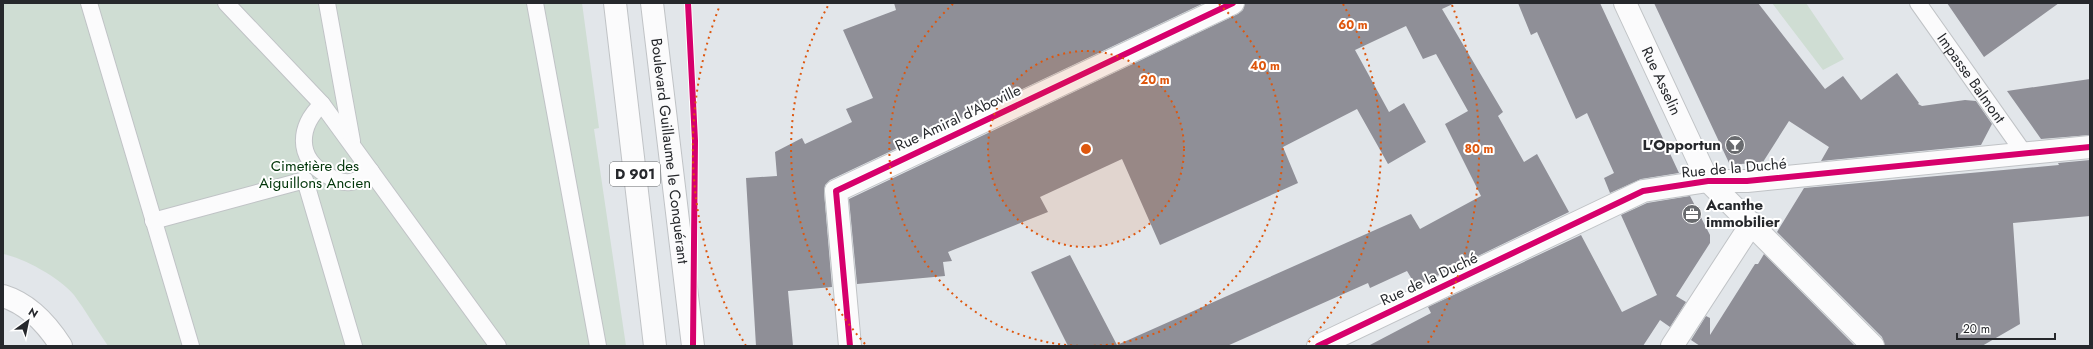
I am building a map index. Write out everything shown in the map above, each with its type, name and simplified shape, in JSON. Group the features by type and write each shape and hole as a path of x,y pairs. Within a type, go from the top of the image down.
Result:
{"street":[{"name":"D 901","path":"615,3 655,346"},
{"name":"Boulevard Guillaume le Conquérant","path":"652,3 693,346"},
{"name":"Rue Amiral d'Aboville","path":"850,346 836,191 1233,3"},
{"name":"Rue Asselin","path":"1625,3 1708,181"},
{"name":"Rue de la Duché","path":"1318,346 1643,191 1708,181 1747,181 2090,147"},
{"path":"1708,181 1752,223 1873,346"},
{"path":"1672,346 1752,223"},
{"path":"3,296 20,303 36,314 51,330 61,346"}],"lane":[{"path":"89,3 191,346"},
{"path":"226,3 322,104 353,144 498,346"},
{"path":"327,3 353,144"},
{"path":"535,3 598,346"},
{"name":"Impasse Balmont","path":"1918,3 2024,153"},
{"path":"322,104 313,112 305,126 303,146 310,161 321,172 336,180 349,183 360,179 371,171"},
{"path":"310,161 305,180 354,346"},
{"path":"153,221 305,180"}],"green space":[{"name":"Cimetière des Aiguillons Ancien","path":"3,3 582,3 599,128 594,129 626,346 108,346 74,295 68,289 60,282 31,264 3,254"},
{"path":"1772,3 1806,3 1844,59 1823,70"}],"building":[{"path":"894,3 1204,3 830,180 825,185 824,192 832,287 788,291 793,346 756,346 746,178 777,176 775,152 802,138 805,144 852,122 846,109 873,98 843,30 896,10"},
{"path":"1245,3 1455,3 1442,9 1503,112 1498,116 1524,162 1537,154 1569,212 1416,286 1407,271 1370,288 1368,283 1227,346 1068,346 1031,272 1070,255 1117,345 1411,214 1420,229 1481,196 1445,124 1468,111 1436,54 1423,59 1406,26 1355,50 1389,112 1404,103 1426,142 1388,164 1357,109 1283,147 1298,183 1160,245 1122,159 1040,197 1048,212 948,252 952,261 943,262 945,276 857,284 849,199 1238,14 1243,10"},
{"path":"1518,3 1600,3 1679,173 1641,179 1610,193 1604,178 1614,173 1587,113 1576,119 1537,32 1531,35"},
{"path":"1654,3 1758,3 1825,89 1843,76 1861,100 1897,73 1919,103 1918,104 1922,106 1965,100 1976,101 1992,124 1981,145 1821,161 1829,147 1789,121 1763,162 1730,165"},
{"path":"1947,3 2059,3 1984,57"},
{"path":"2090,79 2090,135 2041,139 2007,91"},
{"path":"2090,160 2090,216 2013,223 2020,324 1982,346 1885,346 1882,337 1777,232 1804,188 2059,165 2058,163"},
{"path":"1690,196 1710,235 1710,243 1676,296 1686,302 1670,327 1660,320 1643,346 1368,346 1431,313 1428,307 1581,235 1622,312 1657,295 1621,215 1647,203"},
{"path":"1764,254 1855,346 1700,346 1691,340 1706,316 1710,318 1710,335 1755,264 1758,264"}],"cycle path":[{"path":"688,3 695,141 693,346"},
{"path":"850,346 836,191 1233,3"},
{"path":"1318,346 1643,191 1708,181 1747,181 2090,147"}],"place":[{"name":"L'Opportun","path":"1735,145"},
{"name":"Acanthe immobilier","path":"1692,214"}]}
